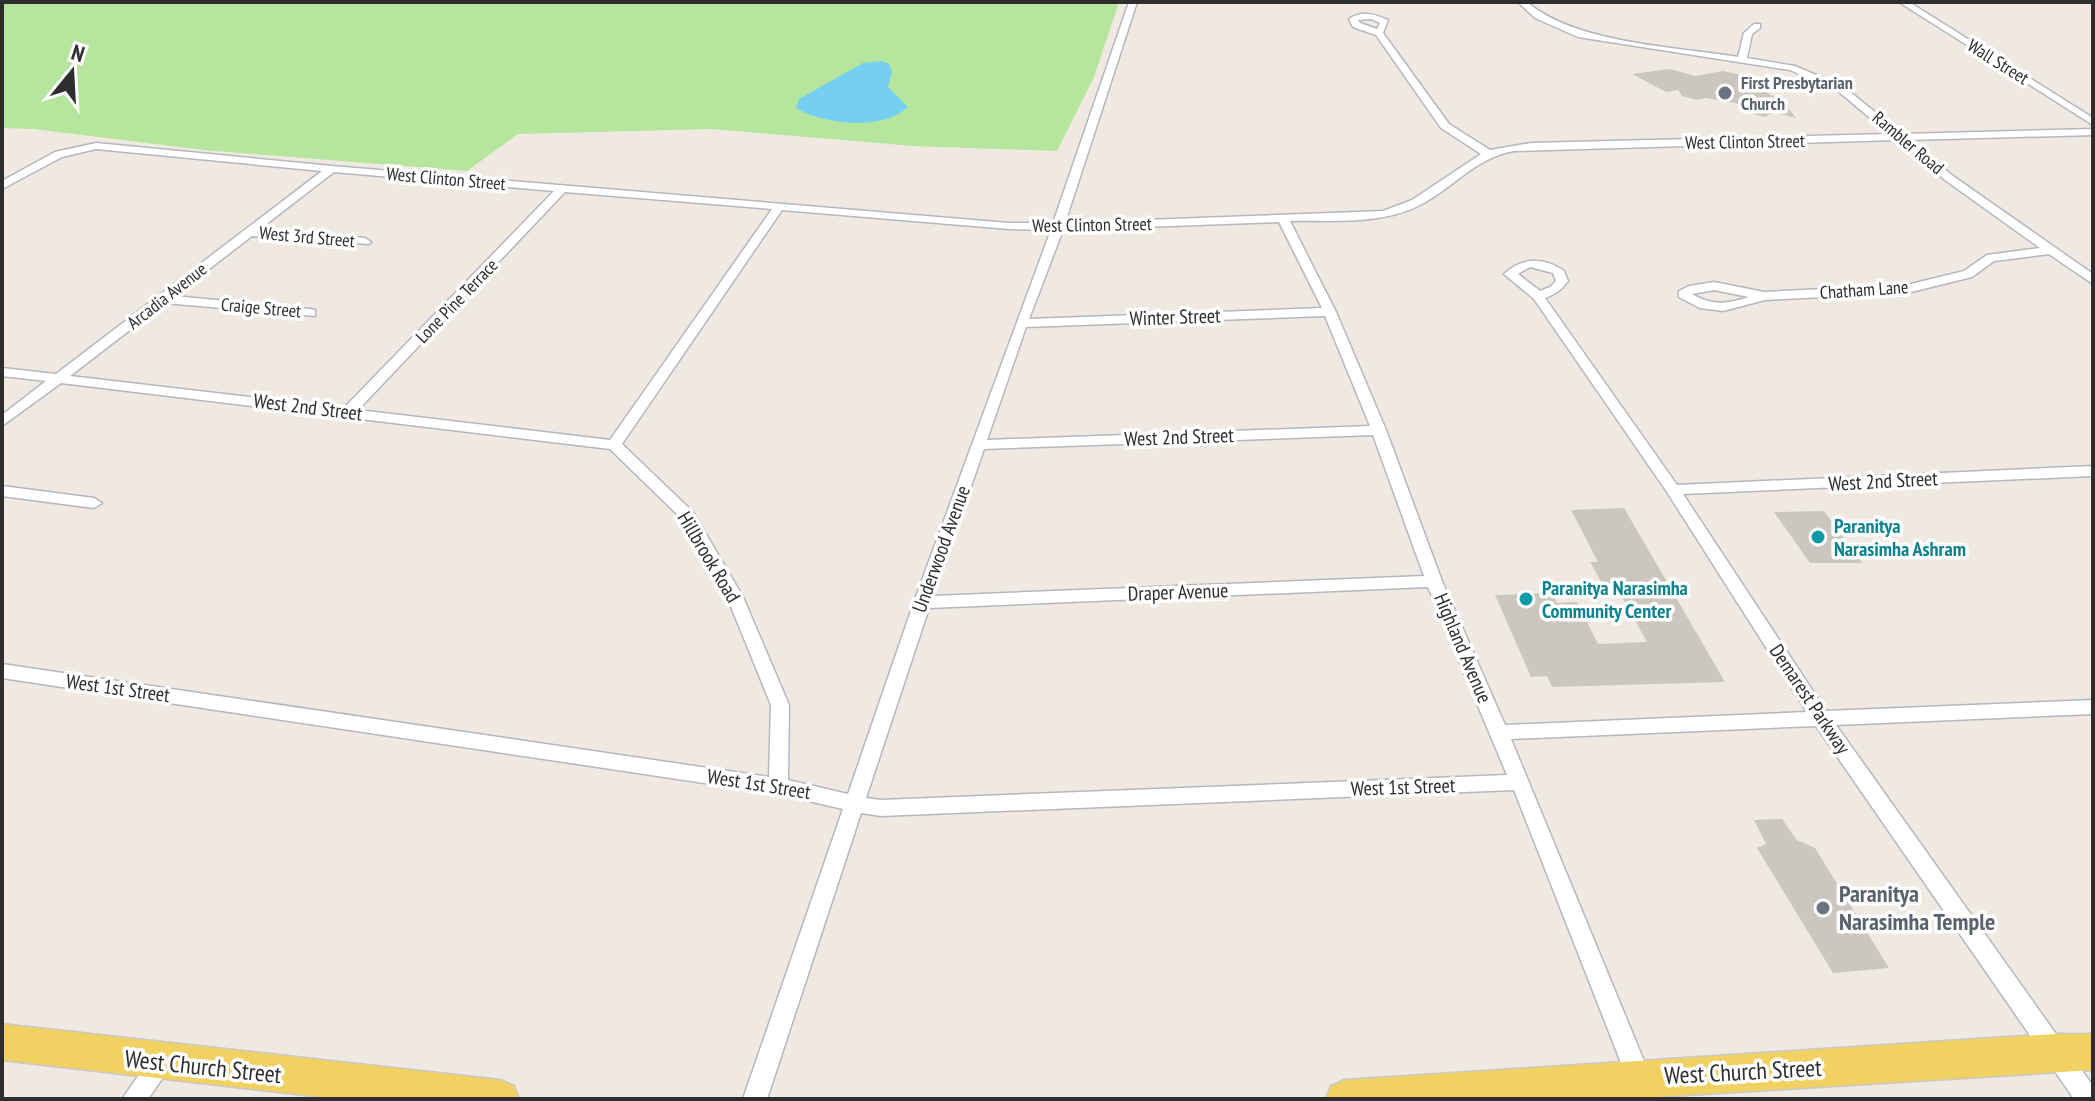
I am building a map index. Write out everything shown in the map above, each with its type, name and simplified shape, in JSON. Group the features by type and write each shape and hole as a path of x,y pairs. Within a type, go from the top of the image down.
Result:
{"main road":[{"name":"West Church Street","path":"2,1042 161,1063 500,1099"},
{"name":"West Church Street","path":"1345,1099 1542,1094 1639,1078 2093,1052"}],"street":[{"name":"Underwood Avenue","path":"755,1099 922,602 1058,227 1133,2"},
{"name":"Rambler Road","path":"1522,2 1538,16 1581,35 1792,68 1841,89 1949,178 2093,280"},
{"name":"Wall Street","path":"1903,2 2093,122"},
{"path":"1742,59 1748,33 1757,26"},
{"path":"1379,33 1445,126 1488,154"},
{"name":"West Clinton Street","path":"2,186 56,153 76,147 96,146 779,207 1009,226 1058,227 1373,215 1410,208 1433,195 1458,171 1488,154 1531,146 2093,132"},
{"name":"Arcadia Avenue","path":"2,422 332,169"},
{"name":"Lone Pine Terrace","path":"349,411 563,188"},
{"path":"614,445 779,207"},
{"name":"Highland Avenue","path":"1283,219 1330,312 1379,430 1434,581 1520,782 1639,1078"},
{"name":"West 3rd Street","path":"249,232 365,242"},
{"name":"Chatham Lane","path":"1764,296 1727,309 1701,307 1683,294 1714,286 1764,296 1907,289 1968,274 1991,258 2054,250"},
{"name":"Demarest Parkway","path":"1538,296 1673,490 1820,717 2088,1099"},
{"name":"Craige Street","path":"164,299 310,313"},
{"name":"Winter Street","path":"1021,323 1330,312"},
{"name":"West 2nd Street","path":"2,372 614,445"},
{"name":"West 2nd Street","path":"979,445 1379,430"},
{"name":"Hillbrook Road","path":"614,445 688,516 735,597 780,705 778,786"},
{"name":"West 2nd Street","path":"1673,490 2093,471"},
{"path":"2,491 94,503"},
{"name":"Draper Avenue","path":"922,602 1434,581"},
{"name":"West 1st Street","path":"2,671 778,786 828,795 854,805 881,808 1520,782"},
{"path":"1498,732 2093,707"},
{"path":"134,1099 161,1063"}],"green space":[{"path":"2,2 1119,2 1094,77 1057,151 913,146 711,129 518,134 467,171 204,150 2,128"}],"water":[{"path":"882,61 889,64 892,72 888,87 908,107 897,115 884,120 853,123 822,118 796,108 799,99 863,63"}],"building":[{"name":"First Presbytarian Church","path":"1670,69 1695,76 1723,71 1759,79 1770,95 1780,97 1796,118 1773,112 1765,117 1753,114 1755,109 1735,103 1706,98 1697,100 1682,96 1678,90 1666,92 1632,74"},
{"name":"Paranitya Narasimha Community Center","path":"1624,508 1725,682 1552,687 1547,676 1531,677 1495,595 1552,593 1557,603 1577,602 1598,644 1647,642 1619,592 1607,592 1590,562 1598,562 1571,510"},
{"name":"Paranitya Narasimha Ashram","path":"1824,511 1862,563 1810,563 1774,512"},
{"name":"Paranitya Narasimha Temple","path":"1782,819 1797,840 1815,848 1889,968 1833,973 1757,848 1766,844 1754,820"}],"place":[{"name":"First Presbytarian Church","path":"1725,93"},
{"name":"Paranitya Narasimha Ashram","path":"1818,537"},
{"name":"Paranitya Narasimha Community Center","path":"1526,599"},
{"name":"Paranitya Narasimha Temple","path":"1823,908"}]}
